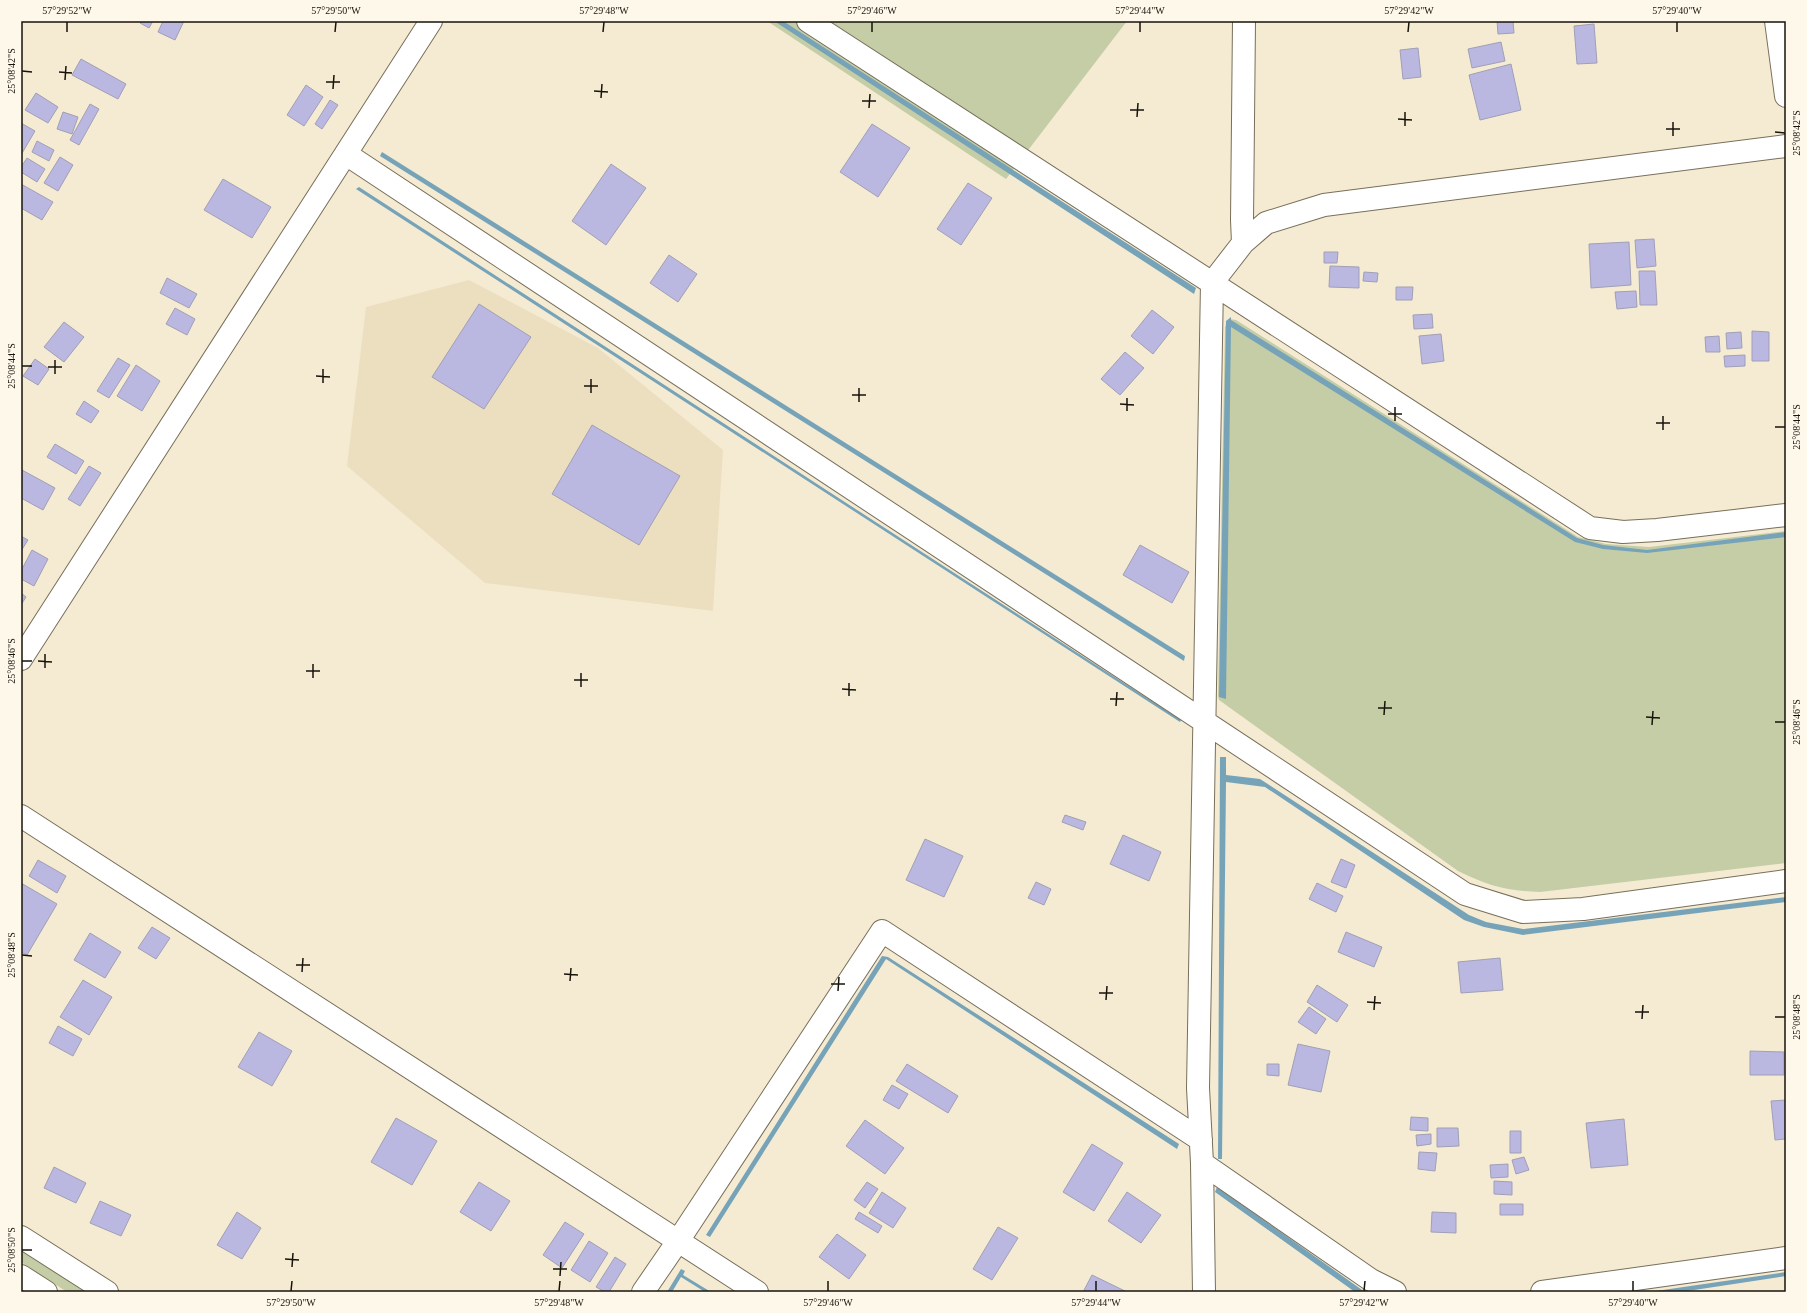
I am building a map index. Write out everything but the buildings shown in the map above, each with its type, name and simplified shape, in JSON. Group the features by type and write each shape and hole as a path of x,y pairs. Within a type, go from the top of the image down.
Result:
{"street":[{"path":"21,659 431,21"},
{"path":"808,21 1590,528 1623,532 1657,530 1786,515"},
{"path":"1243,243 1244,21"},
{"path":"1776,21 1786,96"},
{"path":"1204,1292 1202,1163 1198,1088 1212,283 1243,243 1266,223 1324,205 1786,146"},
{"path":"346,154 1465,894 1523,912 1583,909 1786,881"},
{"path":"21,816 757,1292"},
{"path":"643,1292 882,931 1201,1140"},
{"path":"1202,1163 1371,1280 1395,1292"},
{"path":"21,1237 107,1292"},
{"path":"1542,1292 1786,1258"},
{"path":"21,1276 46,1292"}],"shaded area":[{"path":"469,280 598,348 723,450 713,611 485,583 347,466 366,307"}],"green space":[{"path":"767,21 1127,21 1006,179"},
{"path":"1229,319 1236,320 1578,537 1606,544 1649,547 1786,531 1786,863 1540,892 1498,887 1458,871 1219,700 1225,327"},
{"path":"21,1247 91,1292 67,1292 21,1262"}],"water":[{"path":"774,21 783,21 1196,288 1194,294"},
{"path":"382,152 1185,656 1184,661 380,156"},
{"path":"359,187 1181,720 1180,722 356,189"},
{"path":"1231,317 1231,320 1577,538 1603,545 1647,550 1786,532 1786,537 1647,553 1603,549 1575,542 1231,327 1226,699 1219,697 1226,321"},
{"path":"1220,757 1226,757 1226,775 1260,779 1469,915 1486,922 1523,929 1786,897 1786,902 1523,935 1484,927 1464,920 1265,787 1226,782 1222,1159 1218,1159"},
{"path":"882,956 888,957 1179,1144 1177,1149 886,959 710,1237 706,1235"},
{"path":"1217,1187 1365,1292 1355,1292 1215,1192"},
{"path":"681,1269 685,1271 683,1275 711,1292 705,1292 681,1277 672,1292 667,1292"},
{"path":"1786,1272 1786,1276 1681,1292 1649,1292"}]}
